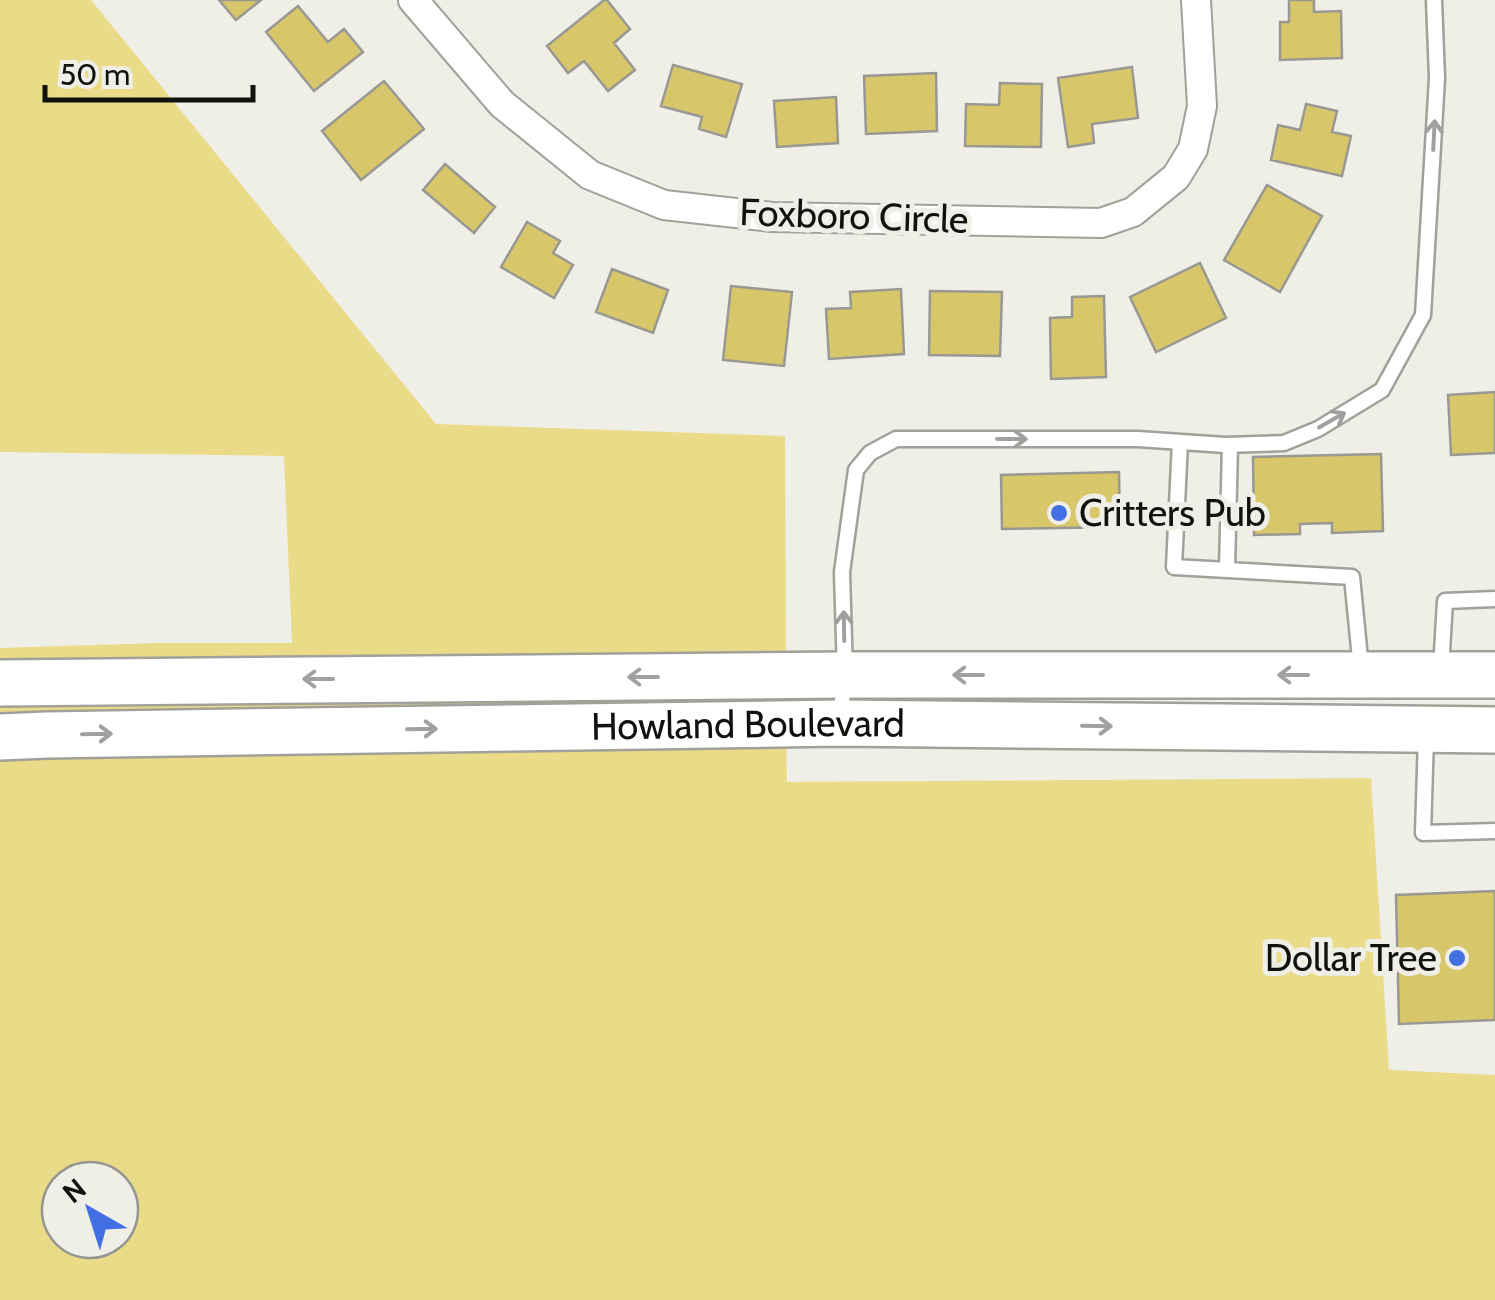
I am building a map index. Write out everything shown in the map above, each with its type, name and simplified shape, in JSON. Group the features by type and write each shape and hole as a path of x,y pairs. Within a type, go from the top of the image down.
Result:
{"main road":[{"name":"Howland Boulevard","path":"0,683 1495,674"},
{"name":"Howland Boulevard","path":"0,738 47,734 839,724 1495,730"}],"street":[{"name":"Foxboro Circle","path":"413,0 502,104 590,175 664,204 772,217 1102,223 1133,212 1162,189 1176,177 1193,149 1202,106 1196,0"}],"lane":[{"path":"839,724 845,675 842,572 856,470 870,454 896,440 1284,443 1318,429 1382,390 1423,315 1437,78 1434,0"},
{"path":"1180,442 1174,567 1352,577 1362,675"},
{"path":"1228,569 1230,445"},
{"path":"1441,674 1445,601 1495,599"},
{"path":"1427,730 1423,834 1495,831"}],"shaded area":[{"path":"0,0 91,0 436,424 785,436 786,660 0,667 0,648 292,643 284,456 0,452"},
{"path":"786,691 786,709 0,722 0,698"},
{"path":"786,740 787,782 1371,778 1389,1070 1495,1075 1495,1300 0,1300 0,753"}],"building":[{"path":"219,0 261,0 236,20"},
{"path":"604,0 630,29 614,43 635,70 608,91 584,61 568,73 547,46"},
{"path":"1289,0 1314,0 1314,12 1341,11 1342,58 1280,60 1280,22 1289,22"},
{"path":"298,6 328,42 344,29 363,52 314,91 266,32"},
{"path":"673,65 742,84 726,137 699,129 702,117 661,106"},
{"path":"1132,67 1138,118 1092,124 1094,143 1068,147 1058,78"},
{"path":"936,73 937,131 866,134 864,76"},
{"path":"384,81 424,129 361,180 322,131"},
{"path":"1000,83 1042,84 1041,147 965,146 966,104 999,105"},
{"path":"836,97 838,143 777,147 774,101"},
{"path":"1306,104 1337,111 1332,132 1351,136 1342,176 1271,160 1278,125 1300,130"},
{"path":"445,164 495,207 474,233 423,190"},
{"path":"1267,185 1322,216 1280,292 1224,260"},
{"path":"527,222 560,241 553,253 573,265 554,298 501,267"},
{"path":"1200,263 1226,318 1156,352 1130,297"},
{"path":"612,269 668,290 653,333 596,312"},
{"path":"731,286 792,292 784,366 723,360"},
{"path":"901,289 904,354 829,359 826,309 851,308 850,292"},
{"path":"930,291 1002,292 1000,356 929,355"},
{"path":"1104,296 1106,377 1051,379 1050,318 1072,317 1072,297"},
{"path":"1495,392 1495,453 1451,455 1448,395"},
{"path":"1381,454 1383,531 1332,533 1332,523 1300,524 1300,534 1254,535 1253,457"},
{"path":"1119,472 1120,527 1002,529 1001,475"},
{"path":"1495,891 1495,1020 1399,1024 1396,895"}],"place":[{"name":"Critters Pub","path":"1059,513"},
{"name":"Dollar Tree","path":"1457,958"}]}
